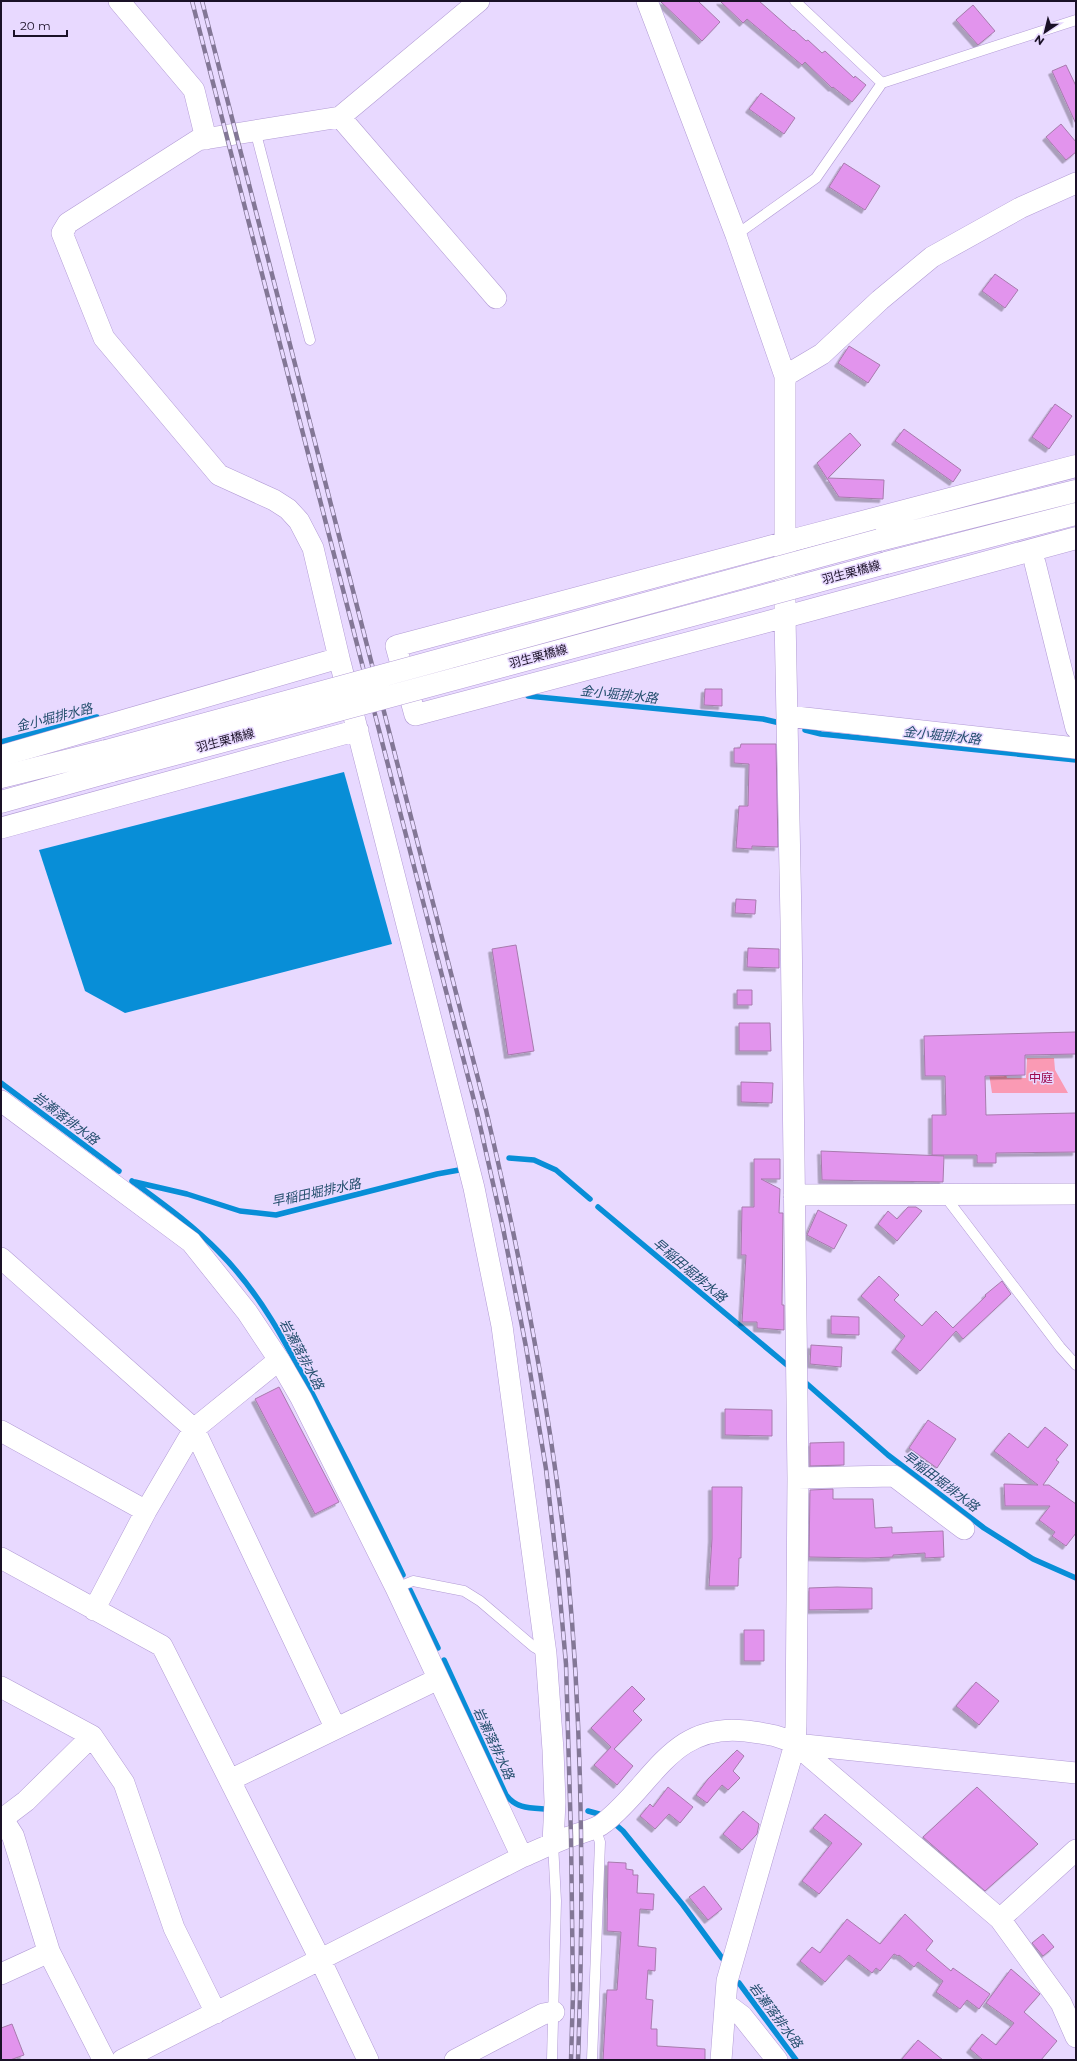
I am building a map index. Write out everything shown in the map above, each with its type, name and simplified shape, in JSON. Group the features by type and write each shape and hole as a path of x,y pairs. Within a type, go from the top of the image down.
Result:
{"main road":[{"path":"786,542 1076,466"},
{"name":"羽生栗橋線","path":"1,802 109,761 879,540 1076,491"},
{"name":"羽生栗橋線","path":"1,777 109,761 1076,514"},
{"path":"785,617 1076,538"},
{"path":"2,1819 13,1836 49,1952 119,2060"}],"street":[{"path":"119,1 194,90 206,139"},
{"path":"479,1 340,117 198,140 68,223 62,233 104,338 219,475 274,500 288,509 299,521 313,548 339,658 474,1188 502,1326 546,1654 555,1802 553,1843"},
{"path":"647,1 651,16 736,235 786,376 785,617 798,1478 795,1744 727,1981 721,2060"},
{"path":"340,117 496,298"},
{"path":"786,376 822,354 880,300 932,257 1020,208 1076,183"},
{"path":"785,617 415,715 396,646 786,542"},
{"path":"1035,563 1076,728"},
{"path":"1,756 339,658"},
{"path":"787,716 1076,748"},
{"path":"1,828 358,730"},
{"path":"1,1101 191,1242 238,1300 279,1360 301,1398 396,1588 522,1857"},
{"path":"794,1195 1076,1194"},
{"path":"1,1258 194,1429 335,1727"},
{"path":"94,1610 146,1511 194,1429 279,1360"},
{"path":"1,1431 146,1511"},
{"path":"798,1478 894,1476 964,1529"},
{"path":"1,1558 162,1646 320,1959 368,2060"},
{"path":"230,1780 335,1727 438,1679"},
{"path":"1,1687 92,1736 124,1783 174,1928 216,2013"},
{"path":"119,2060 216,2013 522,1857 553,1843 595,1828 612,1815 672,1752 690,1739 713,1730 738,1730 777,1735 795,1744 1000,1919 1062,2003 1076,2037"},
{"path":"2,1819 26,1801 92,1736"},
{"path":"795,1744 1076,1773"},
{"path":"1000,1919 1076,1850"},
{"path":"1,1974 49,1952"},
{"path":"726,2004 742,2016 777,2060"},
{"path":"455,2060 542,2014 554,2012"}],"lane":[{"path":"795,1 882,83"},
{"path":"736,235 816,178 882,83 1076,20"},
{"path":"255,130 310,340"},
{"path":"944,1195 1060,1348 1076,1364"},
{"path":"396,1588 413,1581 464,1591 480,1601 534,1647 546,1654"},
{"path":"592,2060 600,1842 595,1828"},
{"path":"552,2060 556,1901 553,1843"}],"green space":[{"name":"中庭","path":"1027,1058 1054,1058 1055,1070 1068,1093 992,1093 988,1067 1004,1068 1007,1078 1026,1078"}],"water":[{"path":"344,772 392,944 125,1013 85,991 39,850"}],"building":[{"path":"660,1 698,1 720,22 702,41"},
{"path":"720,1 759,1 793,31 794,30 806,41 808,40 822,53 825,51 854,78 855,76 866,85 852,102 833,87 832,88 805,62 802,65 747,19 743,23"},
{"path":"973,5 995,31 978,45 956,20"},
{"path":"1066,65 1076,86 1076,124 1052,71"},
{"path":"761,93 795,118 784,134 749,109"},
{"path":"1061,124 1076,142 1076,152 1066,160 1046,137"},
{"path":"844,163 880,186 865,210 829,187"},
{"path":"995,274 1018,290 1005,308 982,291"},
{"path":"849,346 880,365 868,383 838,363"},
{"path":"1055,404 1072,416 1049,449 1032,437"},
{"path":"904,429 961,470 953,482 895,441"},
{"path":"850,433 861,445 828,478 884,480 883,499 839,497 817,463"},
{"path":"705,689 722,689 722,706 704,705"},
{"path":"741,744 776,744 778,847 752,846 752,849 736,848 739,806 748,806 749,764 734,763 734,748 740,748"},
{"path":"736,899 756,900 755,914 735,913"},
{"path":"516,945 534,1051 508,1055 492,949"},
{"path":"748,948 779,949 779,968 747,967"},
{"path":"737,990 752,990 752,1005 737,1005"},
{"path":"739,1023 770,1023 771,1051 739,1051"},
{"path":"1076,1032 1076,1054 1025,1055 1025,1075 985,1076 986,1115 1076,1113 1076,1152 996,1153 996,1163 977,1163 977,1155 932,1155 932,1115 946,1115 945,1076 925,1076 924,1036"},
{"path":"741,1082 773,1083 772,1103 741,1102"},
{"path":"821,1151 944,1156 943,1182 822,1180"},
{"path":"754,1159 780,1159 780,1179 761,1179 780,1189 779,1213 783,1213 782,1305 784,1305 784,1330 757,1328 757,1322 742,1322 746,1255 741,1255 742,1207 754,1207"},
{"path":"908,1207 916,1207 922,1211 897,1241 878,1224 888,1211 897,1219"},
{"path":"818,1210 847,1225 834,1249 807,1235"},
{"path":"879,1276 899,1295 894,1300 922,1326 936,1311 953,1328 986,1296 985,1295 1002,1281 1011,1294 963,1339 956,1331 920,1371 895,1349 905,1336 861,1296"},
{"path":"831,1316 859,1317 859,1335 831,1334"},
{"path":"811,1345 842,1347 841,1367 810,1364"},
{"path":"279,1387 339,1502 315,1514 255,1399"},
{"path":"725,1409 772,1410 772,1436 725,1435"},
{"path":"928,1420 956,1439 937,1468 909,1448"},
{"path":"1045,1427 1068,1445 1056,1460 1059,1462 1043,1485 1049,1485 1076,1504 1076,1533 1066,1546 1052,1536 1055,1532 1039,1520 1050,1506 1005,1506 1004,1484 1038,1485 994,1451 1009,1433 1028,1448"},
{"path":"844,1442 844,1465 810,1466 810,1443"},
{"path":"712,1487 742,1487 741,1558 739,1558 738,1586 709,1586 712,1539"},
{"path":"833,1489 833,1499 873,1499 875,1528 892,1527 892,1533 943,1531 944,1557 925,1558 925,1553 868,1558 809,1557 810,1490"},
{"path":"809,1588 872,1588 872,1609 809,1610"},
{"path":"744,1630 764,1630 764,1661 744,1661"},
{"path":"976,1682 999,1701 979,1725 956,1706"},
{"path":"632,1686 645,1699 633,1711 642,1720 614,1749 633,1766 617,1785 594,1765 611,1747 591,1728"},
{"path":"737,1750 744,1756 733,1771 740,1778 728,1790 722,1785 707,1803 696,1795 708,1779"},
{"path":"668,1787 693,1807 680,1823 669,1814 655,1829 640,1816 650,1804 653,1807"},
{"path":"977,1787 1038,1844 985,1891 923,1837"},
{"path":"743,1811 759,1824 757,1834 742,1850 723,1834"},
{"path":"825,1814 862,1844 819,1894 802,1881 832,1843 813,1828"},
{"path":"608,1862 626,1863 626,1869 633,1870 633,1875 638,1875 637,1893 654,1894 653,1910 640,1909 638,1946 656,1948 655,1971 648,1970 646,1999 653,2000 651,2029 657,2029 657,2046 705,2049 705,2060 603,2060 607,1990 617,1990 621,1932 607,1931"},
{"path":"704,1886 722,1909 708,1920 689,1897"},
{"path":"905,1914 933,1941 926,1950 951,1971 953,1968 990,1994 979,2009 967,2000 960,2009 936,1992 943,1981 918,1962 914,1967 899,1955 894,1954 880,1971 876,1968 872,1973 849,1955 825,1982 800,1961 812,1947 820,1953 847,1919 880,1944"},
{"path":"1043,1934 1054,1947 1043,1956 1032,1943"},
{"path":"1011,1969 1040,1994 1024,2012 1057,2041 1041,2060 983,2060 970,2049 982,2034 996,2045 1014,2023 986,2003"},
{"path":"12,2024 24,2055 10,2060 1,2060 1,2028"},
{"path":"918,2040 943,2060 901,2060"}],"waterway":[{"name":"金小堀排水路","path":"528,696 763,719 780,723"},
{"name":"金小堀排水路","path":"1,742 97,717"},
{"name":"金小堀排水路","path":"805,730 821,734 1076,760"},
{"name":"岩瀬落排水路","path":"1,1083 119,1171"},
{"name":"早稲田堀排水路","path":"509,1158 534,1160 556,1170 590,1199"},
{"name":"早稲田堀排水路","path":"135,1182 187,1194 240,1211 276,1215 437,1174 459,1170"},
{"name":"岩瀬落排水路","path":"132,1181 177,1215 209,1242 234,1269 261,1304 273,1322 306,1381 403,1575"},
{"name":"早稲田堀排水路","path":"598,1207 787,1365"},
{"name":"早稲田堀排水路","path":"806,1383 888,1455 984,1528 1033,1559 1076,1578"},
{"name":"岩瀬落排水路","path":"410,1590 438,1648"},
{"name":"岩瀬落排水路","path":"444,1660 506,1795 518,1805 528,1808 544,1809"},
{"name":"岩瀬落排水路","path":"588,1811 599,1814"},
{"name":"岩瀬落排水路","path":"615,1824 623,1831 683,1905 722,1958"},
{"name":"岩瀬落排水路","path":"739,1983 796,2060"}],"railway":[{"path":"192,1 477,1112 503,1228 526,1347 546,1469 566,1664 571,1836 573,1994 571,2060"},
{"path":"202,1 486,1110 524,1283 554,1457 568,1574 573,1634 577,1695 581,1817 581,1938 578,2060"}]}
